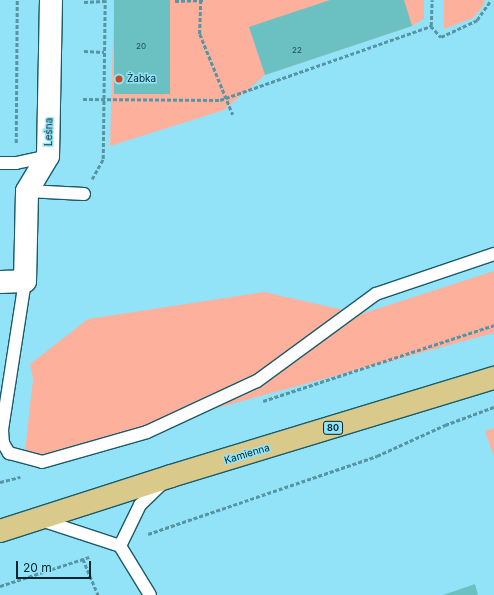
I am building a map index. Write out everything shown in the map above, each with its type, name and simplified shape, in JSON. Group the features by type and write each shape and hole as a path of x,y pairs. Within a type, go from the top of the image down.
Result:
{"main road":[{"name":"Kamienna","path":"0,531 40,520 171,476 494,378"}],"street":[{"name":"Leśna","path":"25,281 27,191 48,156 51,0"},
{"path":"0,282 25,281"}],"lane":[{"path":"0,163 16,163 48,156"},
{"path":"27,191 84,194"},
{"path":"25,281 4,400 2,430 3,443 9,453 42,462 147,432 257,381 376,294 494,254"},
{"path":"120,546 140,505 171,476"},
{"path":"40,520 120,546 150,595"}],"path":[{"path":"16,163 17,0"},
{"path":"175,1 202,0 200,34 225,99 233,115"},
{"path":"432,0 431,26 441,37 477,20 491,0"},
{"path":"84,2 105,1 103,159 84,194"},
{"path":"83,99 225,99 431,26"},
{"path":"84,51 104,52"},
{"path":"145,536 377,456 445,425 494,407"},
{"path":"0,586 90,556"},
{"path":"83,559 98,595"}],"shaded area":[{"path":"114,0 424,0 424,19 412,26 265,75 224,110 110,146"},
{"path":"444,0 485,0 483,6 473,18 444,29"},
{"path":"494,271 494,333 24,460 33,379 30,364 88,319 264,292 361,314"},
{"path":"494,428 494,457 485,431"}],"building":[{"path":"114,0 170,0 170,94 114,94"},
{"path":"330,0 404,0 412,26 265,75 249,27"},
{"path":"475,584 478,595 443,595"}],"place":[{"name":"Żabka","path":"119,79"}]}
